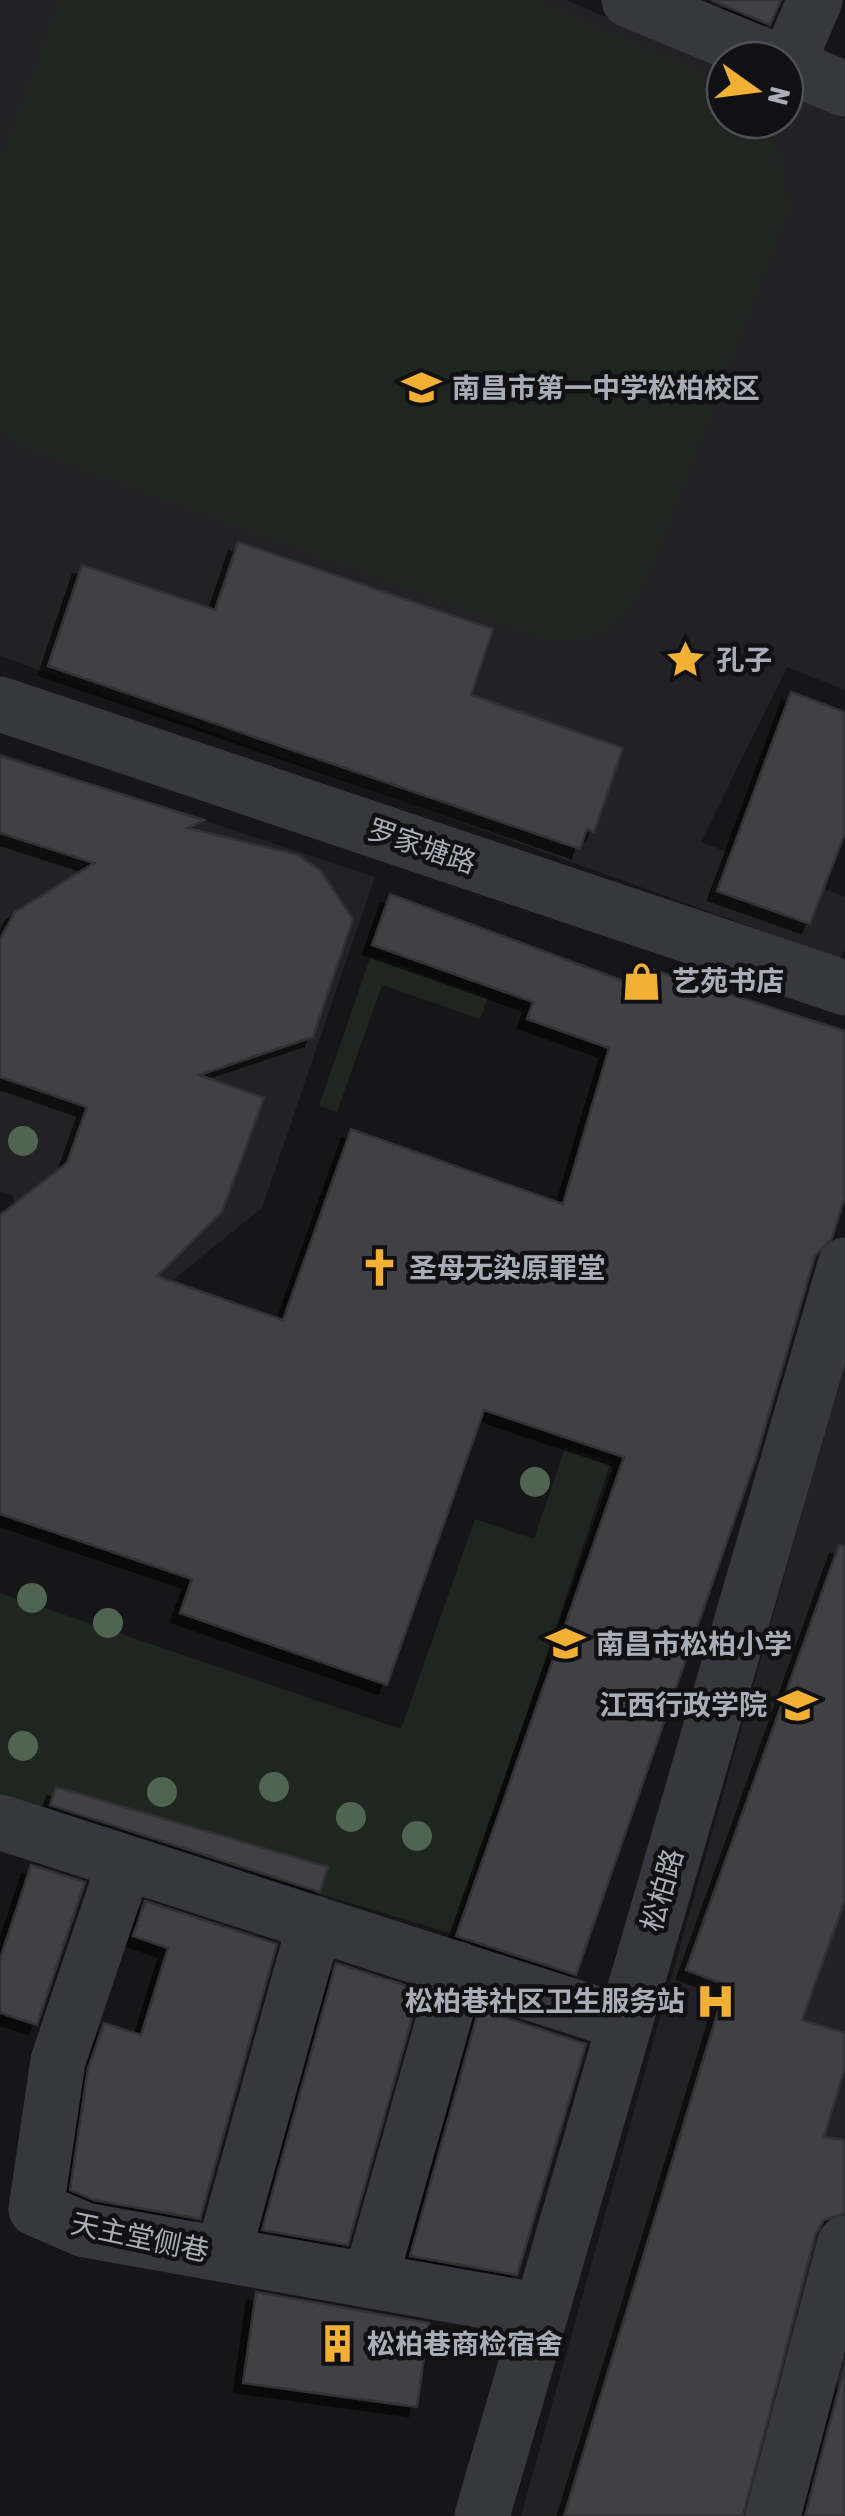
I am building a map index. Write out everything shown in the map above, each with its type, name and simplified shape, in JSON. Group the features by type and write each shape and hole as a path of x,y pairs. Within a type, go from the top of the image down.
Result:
{"street":[{"path":"628,0 726,40"},
{"path":"794,40 814,0"},
{"path":"805,72 845,89"},
{"name":"罗家塘路","path":"0,704 845,988"},
{"name":"松柏路","path":"482,2516 845,1265"},
{"path":"0,1822 624,2023"},
{"name":"天主堂侧巷","path":"126,1862 58,2061 36,2209 85,2230 542,2311"},
{"path":"223,2254 316,1923"},
{"path":"370,2281 458,1969"},
{"path":"773,2516 845,2243"}],"shaded area":[{"name":"南昌市第一中学松柏校区","path":"0,0 566,0 705,59 705,140 805,140 805,101 845,118 845,690 787,667 701,842 845,897 845,948 840,959 0,656"},
{"name":"南昌市第一中学松柏校区","path":"60,0 534,0 705,74 705,140 771,140 778,152 788,209 647,578 628,608 609,628 583,638 548,640 23,447 0,431 0,164"},
{"path":"0,753 375,877 262,1208 132,1313 50,1291 12,1195 0,1191"},
{"path":"371,955 488,997 480,1019 382,985 337,1112 319,1106"},
{"name":"江西行政学院","path":"845,1360 845,2516 521,2516 651,2050"},
{"path":"565,1448 611,1462 453,1934 0,1798 0,1593 401,1729 475,1519 534,1539"}],"building":[{"path":"711,0 781,0 770,25"},
{"path":"238,542 493,629 471,695 623,748 594,832 587,829 580,849 48,666 82,565 215,610"},
{"path":"791,692 845,712 845,833 810,924 717,891"},
{"path":"0,756 204,820 188,828 298,855 321,871 353,919 313,1037 199,1075 264,1098 222,1212 157,1276 283,1320 351,1129 563,1204 609,1048 527,1019 533,1002 372,945 390,894 629,983 635,964 845,1031 845,1197 832,1238 815,1256 756,1458 576,1975 456,1936 624,1457 484,1410 387,1685 180,1613 192,1579 0,1514 0,1215 67,1163 87,1107 0,1077 0,939 15,912 94,863 0,833"},
{"name":"江西行政学院","path":"839,1545 845,1546 845,1900 802,2020 845,2033 845,2068 824,2137 845,2140 845,2213 824,2220 815,2235 743,2516 564,2516 726,1985 686,1970"},
{"path":"56,1787 328,1867 320,1892 50,1805"},
{"path":"31,1865 85,1882 37,2025 0,2013 0,1959"},
{"path":"145,1901 277,1944 200,2219 94,2200 70,2190 88,2068 104,2023 141,2035 168,1948 133,1936"},
{"path":"336,1963 420,1990 348,2245 262,2230"},
{"path":"479,2009 586,2044 517,2275 410,2256"},
{"name":"松柏巷商检宿舍","path":"256,2292 429,2323 417,2407 243,2383"},
{"path":"845,2366 845,2516 805,2516"}],"place":[{"name":"南昌市第一中学松柏校区","path":"422,388"},
{"name":"孔子","path":"686,660"},
{"name":"艺苑书店","path":"642,981"},
{"name":"圣母无染原罪堂","path":"379,1268"},
{"name":"南昌市松柏小学","path":"566,1644"},
{"name":"江西行政学院","path":"797,1705"},
{"name":"松柏巷社区卫生服务站","path":"715,2001"},
{"name":"松柏巷商检宿舍","path":"337,2344"}]}
